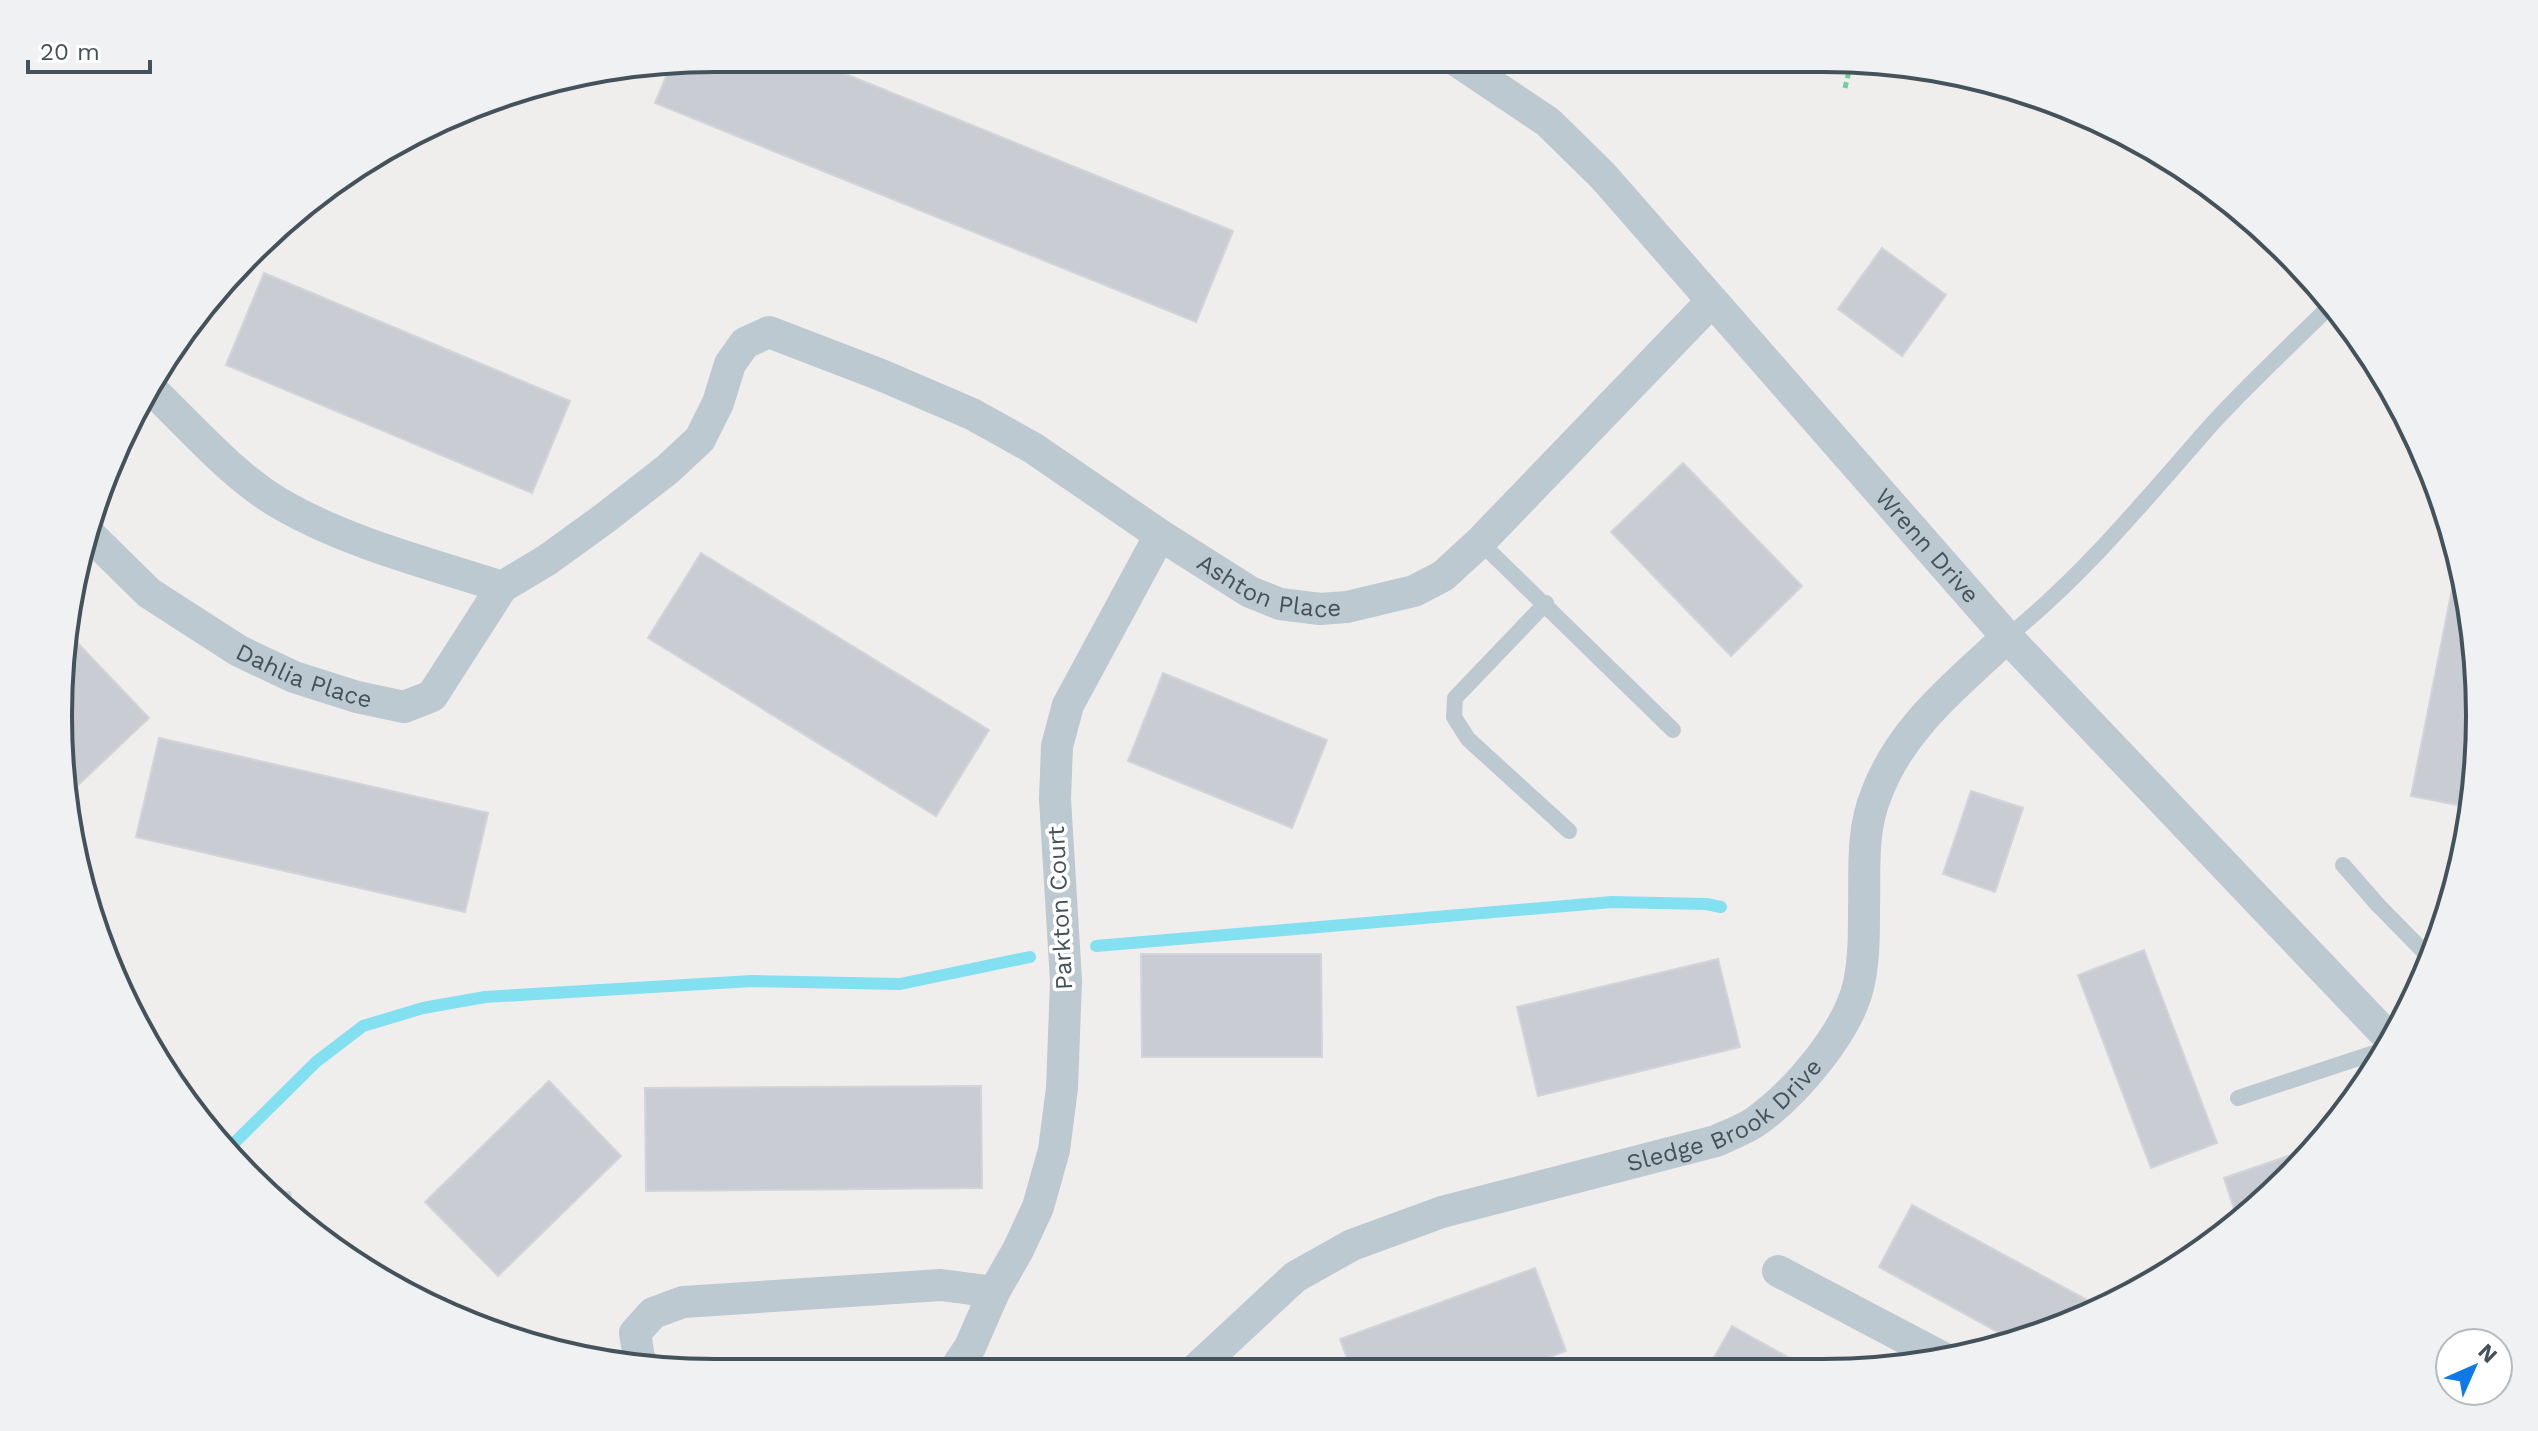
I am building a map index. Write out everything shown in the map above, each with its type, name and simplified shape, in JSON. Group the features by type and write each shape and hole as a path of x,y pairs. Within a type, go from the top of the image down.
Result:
{"street":[{"name":"Wrenn Drive","path":"1473,72 1548,122 1603,176 2007,637 2383,1031"},
{"name":"Ashton Place","path":"769,332 972,414 1033,448 1250,592 1280,604 1320,609 1347,607 1414,591 1443,576 1480,542 1711,302"},
{"name":"Dahlia Place","path":"96,541 149,593 239,651 294,677 357,697 404,707 432,696 502,587 547,560 668,469 700,439 718,403 730,364 745,343 769,332"},
{"path":"157,395 230,466 283,506 360,540 502,587"},
{"name":"Parkton Court","path":"962,1359 1038,1207 1054,1150 1062,1088 1066,981 1055,799 1057,746 1068,705 1160,535"},
{"name":"Sledge Brook Drive","path":"1207,1359 1295,1277 1352,1245 1442,1212 1716,1141 1754,1122 1794,1086 1838,1035 1858,985 1863,952 1864,843 1874,799 1889,763 1911,730 2007,637"},
{"path":"1778,1271 1928,1350"},
{"path":"638,1354 635,1333 653,1313 683,1302 941,1285 994,1292"}],"lane":[{"path":"2007,637 2044,608 2113,540 2213,423 2324,312"},
{"path":"1480,542 1673,730"},
{"path":"1546,603 1455,698 1454,717 1468,739 1569,831"},
{"path":"2343,865 2422,950"},
{"path":"2238,1098 2369,1055"}],"path":[{"path":"1845,88 1849,73"}],"building":[{"path":"841,72 1233,231 1196,322 655,103 667,74"},
{"path":"1882,248 1946,295 1902,356 1838,309"},
{"path":"264,273 570,401 532,493 226,365"},
{"path":"1683,463 1802,586 1731,656 1611,532"},
{"path":"701,553 989,730 936,816 648,638"},
{"path":"2453,585 2465,673 2465,758 2459,805 2411,796"},
{"path":"77,642 149,718 76,787 72,716"},
{"path":"1163,673 1327,740 1292,828 1128,761"},
{"path":"159,738 488,813 465,912 136,837"},
{"path":"1971,791 2023,808 1995,892 1943,874"},
{"path":"2144,950 2217,1143 2151,1168 2078,975"},
{"path":"1141,954 1321,954 1322,1057 1142,1057"},
{"path":"1718,959 1740,1047 1538,1096 1517,1007"},
{"path":"549,1081 621,1156 498,1276 425,1202"},
{"path":"981,1086 982,1188 646,1191 645,1088"},
{"path":"2293,1154 2234,1209 2224,1178"},
{"path":"1912,1205 2089,1301 2001,1334 1879,1267"},
{"path":"1535,1268 1566,1351 1544,1359 1347,1359 1340,1339"},
{"path":"1732,1326 1791,1359 1713,1359"}],"waterway":[{"path":"1096,946 1612,902 1721,907"},
{"path":"234,1143 316,1062 363,1026 423,1008 485,997 752,981 900,984 1030,957"}]}
